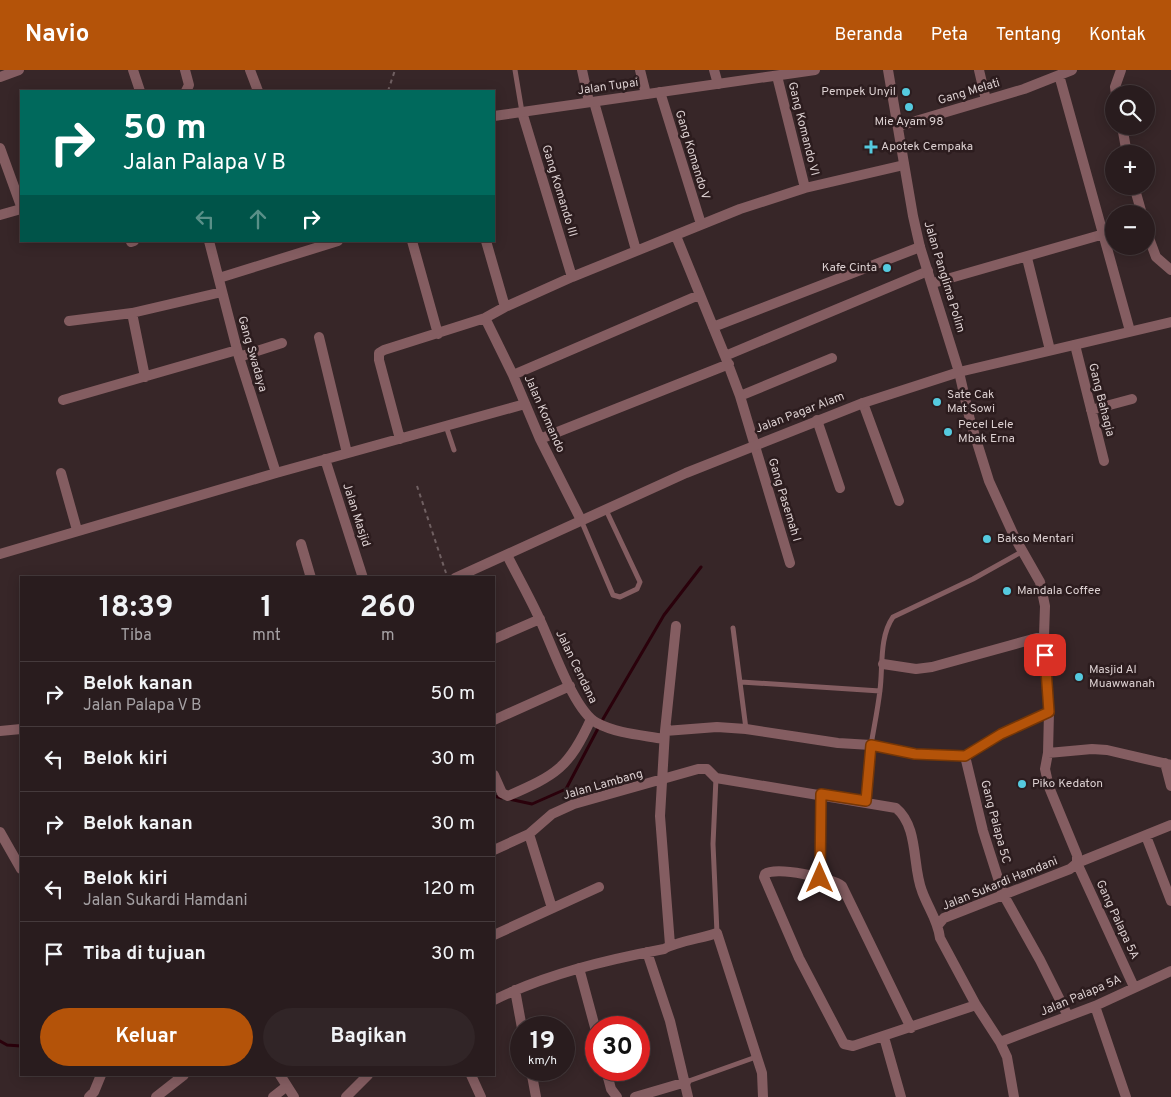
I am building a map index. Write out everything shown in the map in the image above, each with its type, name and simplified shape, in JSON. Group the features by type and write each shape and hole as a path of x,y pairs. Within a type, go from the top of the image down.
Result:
{"street":[{"path":"0,77 19,70"},
{"path":"132,70 140,90"},
{"path":"185,70 189,85 186,90"},
{"path":"250,70 258,90"},
{"path":"582,70 636,250"},
{"path":"640,70 646,94"},
{"path":"714,70 718,84"},
{"name":"Jalan Tupai","path":"495,116 783,73 815,70"},
{"name":"Jalan Panglima Polim","path":"888,70 920,247 959,372"},
{"path":"978,70 986,100"},
{"name":"Gang Melati","path":"899,126 1024,89 1072,70"},
{"path":"1116,85 1121,70"},
{"name":"Gang Komando VI","path":"783,73 805,188"},
{"path":"1059,75 1130,331"},
{"name":"Gang Komando V","path":"660,92 701,224"},
{"name":"Gang Komando III","path":"522,112 572,277"},
{"path":"0,148 20,205"},
{"path":"400,439 379,354 392,347 485,318 572,277 740,209 805,188 904,165"},
{"path":"0,215 20,208"},
{"path":"933,284 1104,234"},
{"name":"Gang Pasemah I","path":"676,236 740,396 753,445 790,563"},
{"name":"Gang Swadaya","path":"209,242 238,354 276,473"},
{"path":"219,278 335,242"},
{"path":"412,242 438,334"},
{"path":"486,242 505,307"},
{"path":"713,327 920,247"},
{"path":"1155,254 1171,270"},
{"path":"1026,258 1050,350"},
{"path":"540,439 727,360 928,271"},
{"path":"69,322 132,313 222,292"},
{"path":"513,375 699,295"},
{"path":"132,313 145,377"},
{"name":"Jalan Komando","path":"485,318 513,375 540,439 581,520"},
{"name":"Jalan Pagar Alam","path":"460,576 581,520 753,445 863,403 959,372 1171,322"},
{"path":"319,337 347,453"},
{"path":"63,400 145,377 282,343"},
{"name":"Gang Bahagia","path":"1075,345 1104,461"},
{"path":"740,396 832,358"},
{"name":"Jalan Sukardi Hamdani","path":"959,372 970,420 989,481 1015,538 1024,550 1040,582 1045,606 1044,636 1049,712 1048,753 1045,769 1076,855 1076,863 1070,869 944,918 938,925 940,938 1007,1057 1014,1097"},
{"path":"1091,410 1132,399"},
{"path":"863,403 899,501"},
{"path":"0,554 325,459 525,404"},
{"path":"817,420 840,488"},
{"name":"Jalan Masjid","path":"325,459 362,576"},
{"path":"61,473 77,530"},
{"path":"301,544 310,576"},
{"name":"Jalan Cendana","path":"507,555 540,618 582,709 594,721"},
{"path":"495,639 540,618"},
{"path":"670,945 660,816 661,781 676,626"},
{"path":"883,664 916,669 932,667 1044,636"},
{"path":"495,720 570,686"},
{"path":"495,776 502,793 508,796 554,774 579,746 594,721 632,735 665,735 717,727 746,728 838,743 871,745 915,754 965,756 1001,734 1049,712"},
{"path":"0,731 20,729"},
{"path":"866,801 871,745"},
{"path":"1048,753 1092,749 1106,750 1168,764 1171,786"},
{"name":"Gang Palapa 5C","path":"965,756 983,831 1003,894 1040,960 1068,1016"},
{"name":"Jalan Lambang","path":"495,850 529,834 552,814 574,804 698,769 707,769 716,778 866,801 896,808 902,813 908,824 921,891 938,925"},
{"path":"820,878 821,794"},
{"path":"1076,863 1171,825"},
{"path":"0,832 20,867"},
{"path":"529,834 552,908"},
{"path":"1146,836 1171,901"},
{"name":"Gang Palapa 5A","path":"1076,863 1134,987"},
{"path":"912,1028 842,886 831,880 820,878 773,871 765,874 764,877 799,958 844,1044 853,1046 912,1028 976,1004"},
{"path":"495,935 599,887"},
{"path":"495,1000 515,990 580,968 664,949 670,945 695,941 717,934 762,1073 763,1097"},
{"path":"647,952 670,1021 686,1082 688,1097"},
{"path":"580,968 592,1016"},
{"name":"Jalan Palapa 5A","path":"1000,1042 1095,1006 1171,971"},
{"path":"515,990 520,1016"},
{"path":"1095,1006 1126,1097"},
{"path":"884,1036 901,1097"},
{"path":"89,1097 94,1092 101,1076"},
{"path":"156,1097 183,1076"},
{"path":"281,1076 294,1097"},
{"path":"346,1097 367,1076"},
{"path":"471,1076 481,1097"},
{"path":"533,1081 536,1097"},
{"path":"609,1081 611,1089 617,1097"},
{"path":"634,1097 686,1082"},
{"path":"273,1097 287,1086"}],"lane":[{"path":"515,70 522,112"},
{"path":"446,426 454,450"},
{"path":"581,520 613,595 620,597 637,589 640,582 606,510"},
{"path":"871,745 880,690 887,626 893,617 972,579 1024,550"},
{"path":"734,628 742,682 746,728"},
{"path":"742,682 880,690"},
{"path":"716,778 713,844 717,934"},
{"path":"686,1082 756,1057"}],"path":[{"path":"388,90 396,70"},
{"path":"417,486 447,576"}],"waterway":[{"path":"509,799 532,804 566,789 603,719 664,615 701,567"},
{"path":"495,796 502,798"},
{"path":"0,1041 7,1045 20,1046"}],"place":[{"name":"Pempek Unyil","path":"906,92"},
{"name":"Mie Ayam 98","path":"909,107"},
{"name":"Apotek Cempaka","path":"871,147"},
{"name":"Kafe Cinta","path":"887,268"},
{"name":"Sate Cak Mat Sowi","path":"937,402"},
{"name":"Pecel Lele Mbak Erna","path":"948,432"},
{"name":"Bakso Mentari","path":"987,539"},
{"name":"Mandala Coffee","path":"1007,591"},
{"name":"Masjid Al Muawwanah","path":"1079,677"},
{"name":"Piko Kedaton","path":"1022,784"}],"route":[{"path":"820,878 821,794 866,801 871,745 915,754 944,757 965,756 1001,734 1049,712 1045,655"}]}
